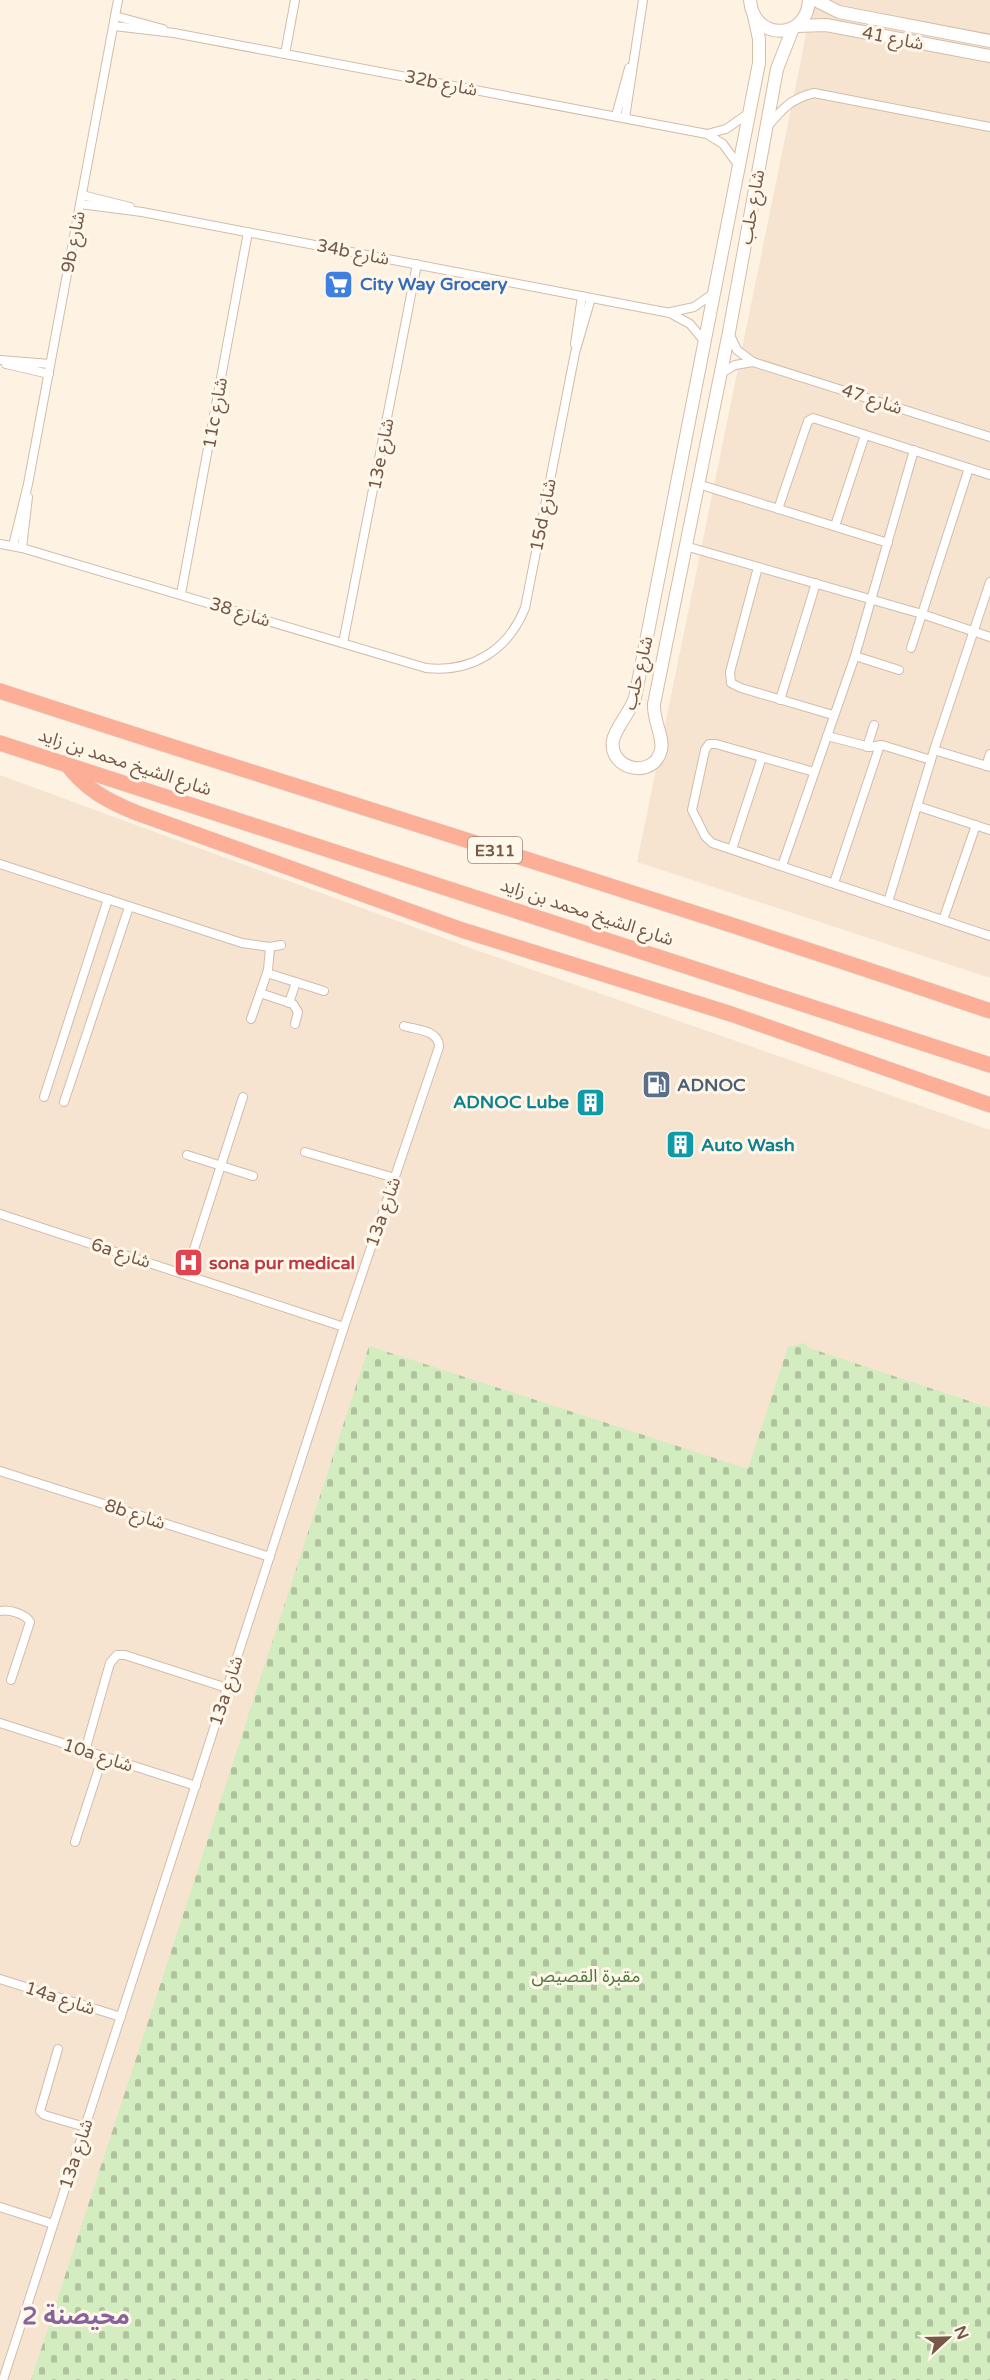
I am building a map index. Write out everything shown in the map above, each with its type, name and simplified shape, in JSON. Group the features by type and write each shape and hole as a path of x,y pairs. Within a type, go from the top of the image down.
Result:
{"highway":[{"name":"شارع الشيخ محمد بن زايد","path":"0,692 835,958 990,1011"},
{"name":"شارع الشيخ محمد بن زايد","path":"0,743 990,1065"},
{"path":"66,763 88,789 102,798 137,813 453,927 730,1014 990,1105"}],"street":[{"name":"9b شارع","path":"17,547 118,0"},
{"path":"285,54 295,0"},
{"path":"620,117 643,0"},
{"name":"شارع حلب","path":"750,0 760,51 749,112 635,698 613,741 616,756 620,762 634,769 642,769 655,761 662,747 655,723 654,704 729,332 777,69 795,27 806,15 809,0"},
{"name":"شارع 41","path":"815,0 839,12 990,41"},
{"name":"شارع 41","path":"754,16 764,27 771,30 786,31 795,27 826,25 990,56"},
{"name":"32b شارع","path":"114,21 707,134 723,144 739,166"},
{"path":"766,129 789,102 814,93 990,127"},
{"path":"707,134 726,129 749,112"},
{"name":"34b شارع","path":"81,199 670,313 690,324 705,342"},
{"name":"11c شارع","path":"181,594 248,232"},
{"name":"13e شارع","path":"343,643 417,264"},
{"name":"34b شارع","path":"670,313 694,307 714,293"},
{"name":"15d شارع","path":"481,660 508,639 525,608 587,297"},
{"name":"شارع 47","path":"729,332 737,350 753,362 990,437"},
{"path":"0,361 49,369"},
{"path":"719,374 735,365 753,362"},
{"path":"778,509 810,419 990,475"},
{"path":"834,526 865,435"},
{"path":"782,866 855,656 914,450"},
{"path":"911,648 969,468"},
{"path":"698,484 888,543"},
{"name":"شارع 38","path":"0,544 181,594 426,668 448,669 481,660"},
{"path":"685,546 872,599 990,637"},
{"path":"758,567 729,677 735,687 833,716"},
{"path":"888,902 934,750 990,582"},
{"path":"780,700 816,584"},
{"path":"855,656 899,670"},
{"path":"867,747 874,725"},
{"path":"826,736 867,747 880,745 931,760"},
{"path":"814,772 712,743 705,750 692,803 692,813 709,841 990,936"},
{"path":"834,883 880,745"},
{"path":"934,750 988,766 990,754"},
{"path":"732,849 762,757"},
{"path":"917,806 990,830"},
{"path":"943,920 976,825"},
{"path":"0,864 242,943 281,945"},
{"path":"44,1097 108,899"},
{"path":"64,1102 129,907"},
{"path":"251,1019 267,973 270,946"},
{"path":"267,973 324,991"},
{"path":"289,1003 296,982"},
{"path":"260,993 289,1003 298,1011 295,1023"},
{"name":"13a شارع","path":"3,2380 344,1327 440,1044 433,1034 404,1026"},
{"path":"186,1274 243,1097"},
{"path":"305,1152 395,1178"},
{"path":"187,1155 253,1176"},
{"name":"6a شارع","path":"0,1214 344,1327"},
{"name":"8b شارع","path":"0,1471 270,1557"},
{"path":"0,1611 7,1610 26,1617 30,1622 11,1680"},
{"path":"85,1751 112,1659 117,1655 125,1655 227,1688"},
{"name":"10a شارع","path":"0,1723 196,1786"},
{"path":"75,1842 103,1756"},
{"name":"14a شارع","path":"0,1978 121,2017"},
{"path":"58,2049 40,2111 44,2115 85,2127"},
{"path":"0,2207 53,2224"}],"shaded area":[{"path":"812,0 990,0 990,978 637,862"},
{"name":"محيصنة 2","path":"0,775 479,951 990,1130 990,2380 0,2380"}],"green space":[{"name":"مقبرة القصيص","path":"805,1343 809,1348 990,1408 990,2380 31,2380 369,1346 748,1469 788,1347"}],"place":[{"name":"City Way Grocery","path":"339,284"},
{"name":"ADNOC","path":"656,1085"},
{"name":"ADNOC Lube","path":"590,1102"},
{"name":"Auto Wash","path":"680,1145"},
{"name":"sona pur medical","path":"188,1263"}],"district":[{"name":"محيصنة 2","path":"76,2316"}]}
